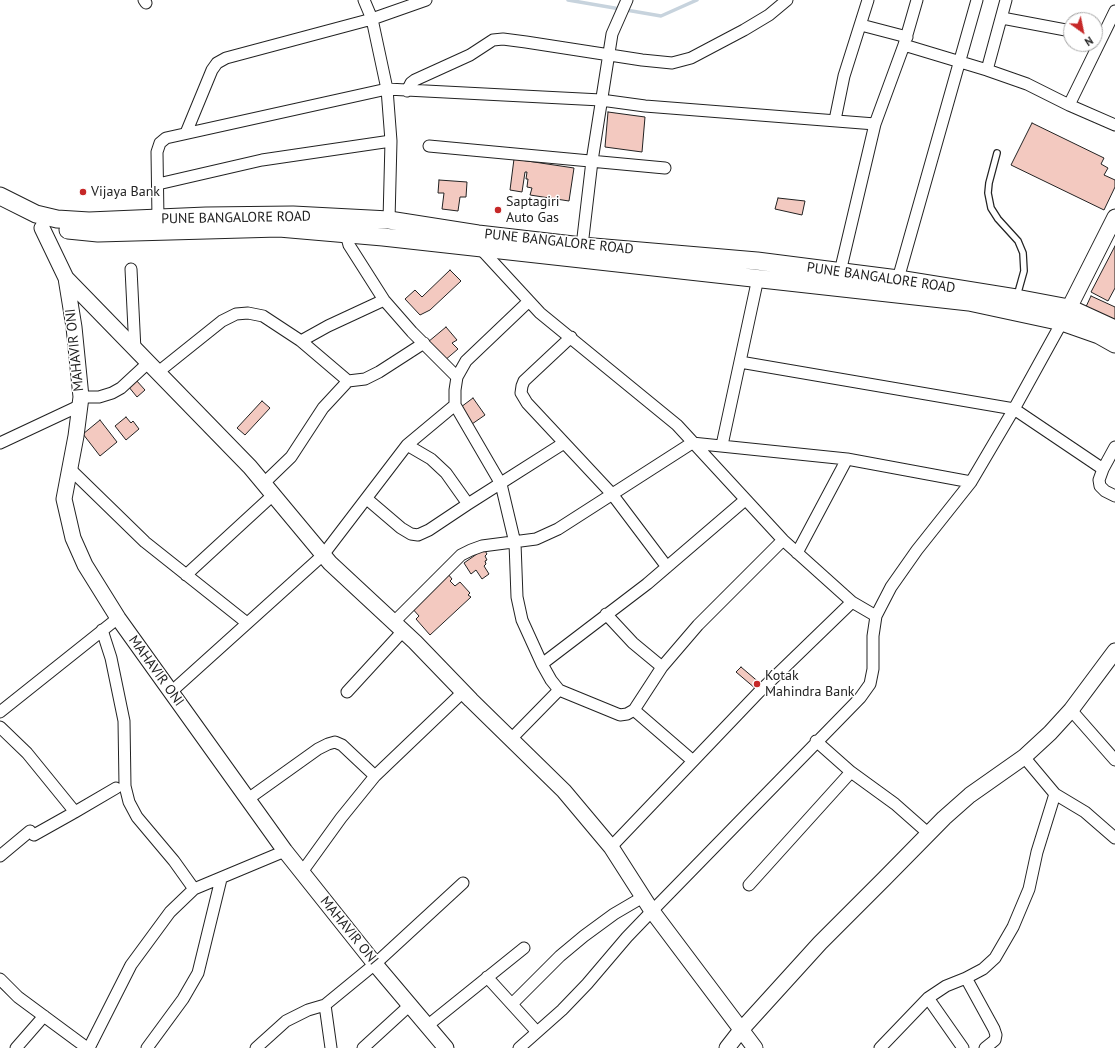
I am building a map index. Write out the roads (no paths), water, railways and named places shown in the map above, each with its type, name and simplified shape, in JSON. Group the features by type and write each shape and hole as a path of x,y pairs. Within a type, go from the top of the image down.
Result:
{"main road":[{"name":"PUNE BANGALORE ROAD","path":"0,196 36,214 57,219 128,226 279,228 346,234 969,302 1065,315 1115,344"},
{"name":"PUNE BANGALORE ROAD","path":"0,208 42,228 98,234 158,219 206,216 293,215 389,220 478,234 582,246 757,261 898,279 1016,298 1065,315 1115,329"}],"street":[{"path":"364,0 372,19 387,89 391,141 389,220"},
{"path":"186,133 212,70 217,63 226,58 372,19 426,0"},
{"path":"582,246 592,161 608,55 612,34 627,0"},
{"path":"407,91 411,83 415,80 470,55 493,40 503,39 672,63 691,58 744,30 769,15 788,0"},
{"path":"835,120 844,76 868,0"},
{"path":"840,272 875,124 906,41 917,0"},
{"path":"898,279 977,0"},
{"path":"987,70 1006,0"},
{"path":"1103,30 1115,11"},
{"path":"1002,18 1063,29"},
{"path":"861,25 1027,84 1069,105 1115,124"},
{"path":"1069,105 1092,52"},
{"path":"158,219 157,152 160,143 166,138 387,89 601,100 645,106 875,124"},
{"path":"158,184 262,160 391,141"},
{"path":"429,146 665,168"},
{"path":"519,1048 562,1010 652,910 816,741 860,698 870,684 873,670 873,636 876,616 891,587 917,550 971,482 1014,409 1065,315 1115,217"},
{"name":"MAHAVIR ONI","path":"42,228 66,278 74,327 80,402 64,499 73,538 85,565 118,618 285,851 375,964 446,1048"},
{"path":"346,234 349,245 396,316 457,377"},
{"path":"480,248 540,313 677,425 783,540 852,602 876,616"},
{"path":"132,269 135,350"},
{"path":"66,278 250,467 330,563 398,626 564,791 611,847 652,910 755,1048"},
{"path":"722,445 758,278"},
{"path":"301,341 328,326 384,300"},
{"path":"529,301 466,361 457,377 455,405 500,484 515,543 517,597 522,620 542,664 551,680 559,690 620,715 627,714 634,710 662,667 698,625 783,540"},
{"path":"0,443 80,402 112,393 236,314 248,313 263,316 301,341 348,381"},
{"path":"571,337 524,381 521,393 527,403 612,494 667,567"},
{"path":"186,575 268,489 323,408 348,381 365,379 379,372 424,343"},
{"path":"740,362 1014,409 1103,469"},
{"path":"171,692 323,555 407,445 455,405"},
{"path":"367,499 401,528 411,534 418,535 429,530 564,443"},
{"path":"347,692 398,626 461,555 482,546 515,543 536,539 558,529 692,443 846,458 971,482"},
{"path":"407,445 431,459 446,473 468,504"},
{"path":"1115,447 1099,480 1100,486 1105,491 1115,496"},
{"path":"797,553 846,458"},
{"path":"70,469 145,542 248,624"},
{"path":"542,664 647,584 745,500"},
{"path":"611,847 760,692 852,602"},
{"path":"606,614 633,643 662,667"},
{"path":"0,712 118,618"},
{"path":"102,630 111,658 124,721 124,786 129,802 137,817 174,861 194,889"},
{"path":"727,1048 741,1030 820,943 944,818 970,795 1024,757 1050,733 1072,710 1115,651"},
{"path":"511,739 559,690"},
{"path":"302,872 341,818 376,776 463,692"},
{"path":"634,710 693,761"},
{"path":"1072,710 1115,760"},
{"path":"0,727 27,753 75,812"},
{"path":"816,741 851,772 895,804 929,834"},
{"path":"248,799 318,749 335,742 342,745 376,776"},
{"path":"1024,757 1055,794 1085,812 1115,838"},
{"path":"749,885 851,772"},
{"path":"0,856 32,833 75,812 116,788"},
{"path":"880,1048 928,998 946,986 983,969 995,958 1013,927 1029,889 1055,794"},
{"path":"0,979 18,997 88,1048 131,965 170,912 194,889 285,851"},
{"path":"147,1048 183,999 198,973 221,879"},
{"path":"256,1048 286,1021 308,1010 325,1005 375,964 463,883"},
{"path":"512,1004 560,956 584,936 614,914 643,896"},
{"path":"427,1026 524,948"},
{"path":"487,977 537,1032"},
{"path":"966,978 996,1034 995,1040 985,1048"},
{"path":"928,998 963,1048"},
{"path":"325,1005 331,1048"},
{"path":"363,1048 410,1005"},
{"path":"16,1048 44,1016"}],"lane":[{"path":"997,153 989,183 988,193 991,208 998,219 1018,242 1023,253 1024,270 1016,298"}],"waterway":[{"path":"568,0 661,16 697,0"}],"place":[{"name":"Vijaya Bank","path":"83,192"},
{"name":"Saptagiri Auto Gas","path":"498,210"},
{"name":"Kotak Mahindra Bank","path":"757,684"}]}
